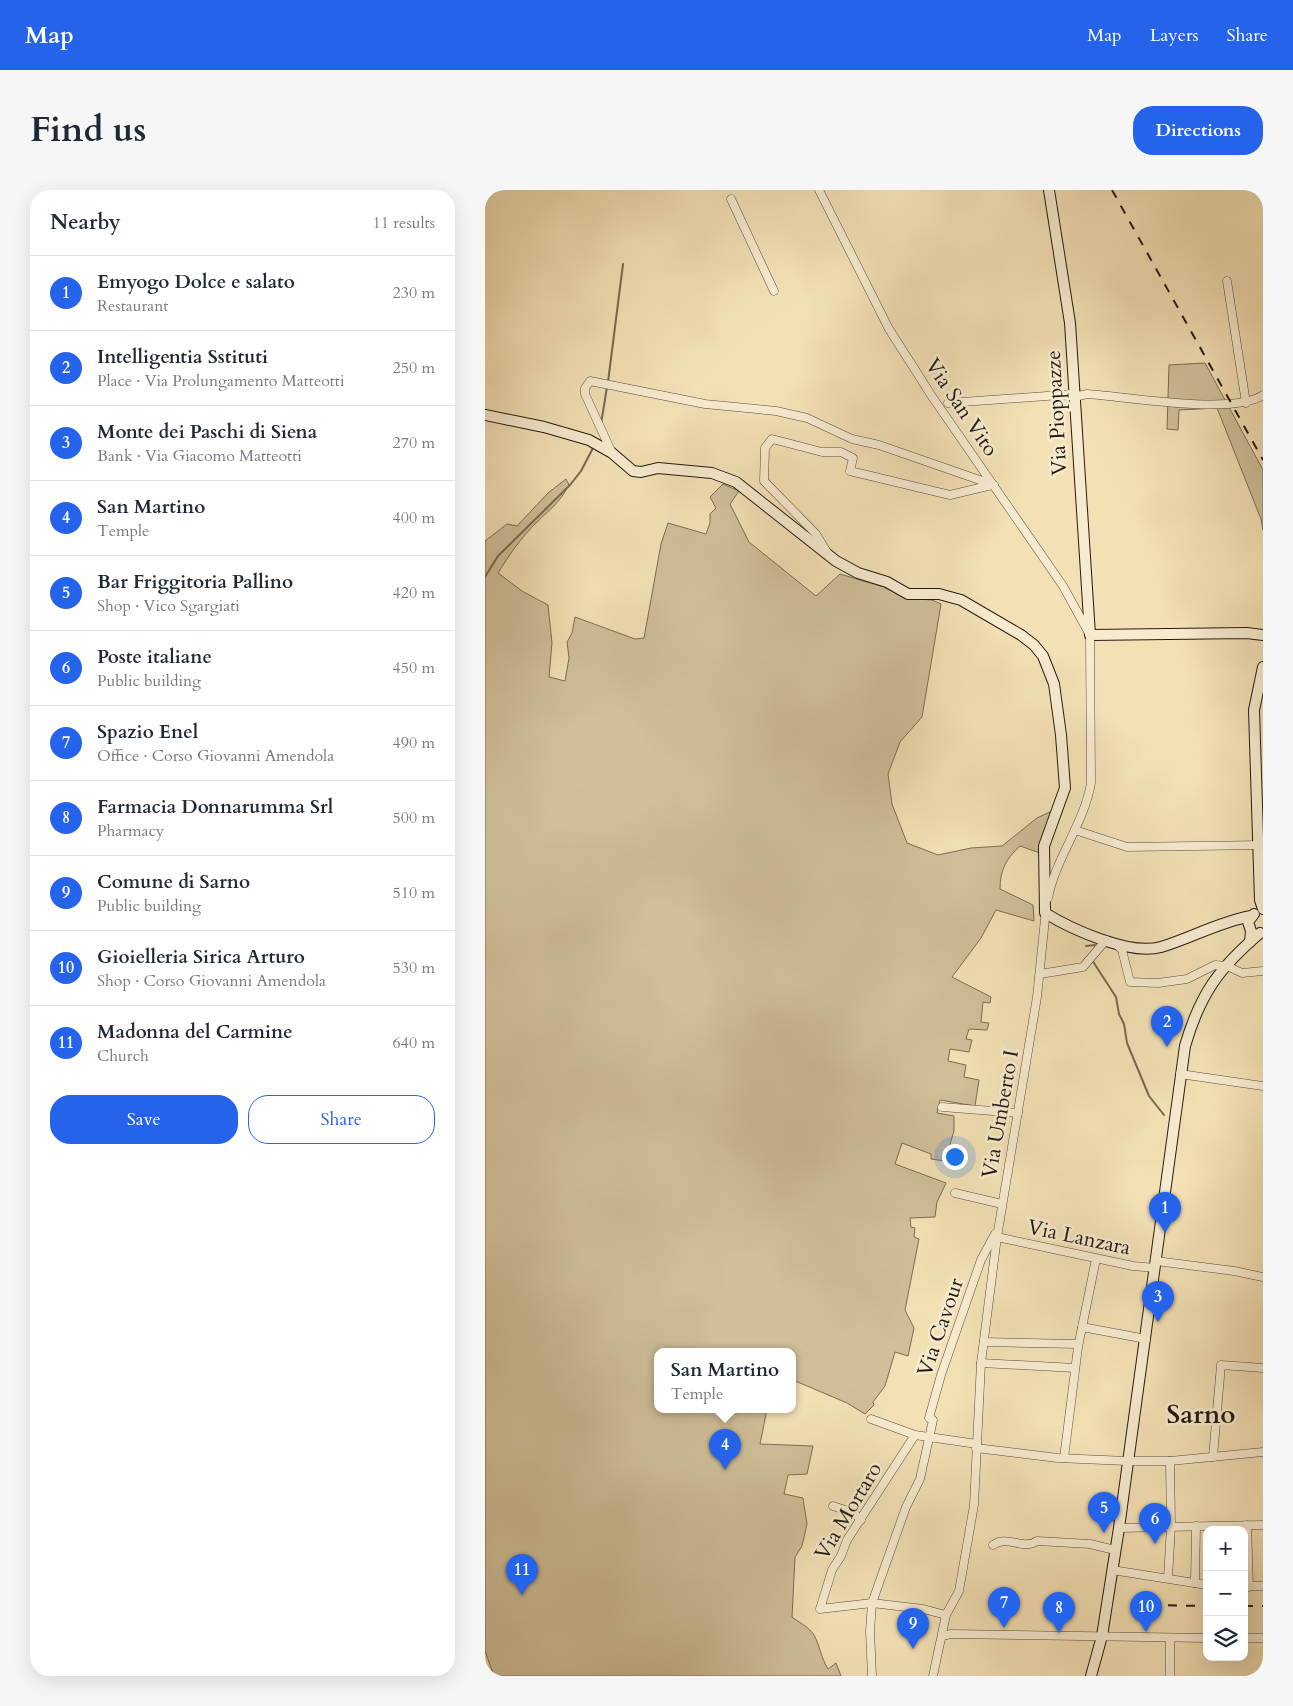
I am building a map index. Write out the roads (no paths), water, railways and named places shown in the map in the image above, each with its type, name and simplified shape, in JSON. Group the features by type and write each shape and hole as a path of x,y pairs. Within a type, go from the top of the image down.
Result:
{"street":[{"name":"Via San Vito","path":"819,190 889,329 933,398 1063,586 1090,635"},
{"name":"Via Pioppazze","path":"1052,191 1070,323 1090,635"},
{"path":"731,199 774,291"},
{"path":"1227,281 1246,403"},
{"path":"612,453 585,394 585,388 590,381 705,404 776,411 807,418 852,439 879,445 993,485"},
{"path":"948,403 1087,394 1201,404 1246,403 1263,395"},
{"path":"485,416 544,427 595,443 612,453 633,471 641,472 658,468 712,473 736,482 829,556 858,573 887,582 908,594 939,594 961,600 1021,635 1043,656 1054,684 1061,735 1065,788 1044,846 1045,913 1059,922 1116,944 1159,948 1258,911"},
{"path":"829,556 816,534 764,481 765,448 772,439 822,452 841,452 853,458 850,471 950,495 993,485"},
{"path":"1090,635 1247,633 1263,635"},
{"name":"Via Umberto I","path":"933,1676 946,1615 959,1591 968,1549 974,1505 981,1363 998,1227 1037,997 1045,913 1052,877 1088,801 1091,783 1090,635"},
{"path":"1256,931 1248,922 1258,911 1261,845 1254,710 1263,668"},
{"path":"1075,830 1127,847 1261,845"},
{"path":"1238,918 1256,931"},
{"path":"1091,1676 1102,1636 1119,1528 1127,1461 1146,1339 1180,1074 1193,1017 1214,979 1250,942 1256,931"},
{"path":"1039,974 1083,967 1106,940"},
{"path":"1116,944 1122,950 1130,982 1158,983 1187,979 1215,965 1227,966 1242,973 1263,971"},
{"path":"1180,1074 1263,1086"},
{"path":"942,1107 1018,1113"},
{"path":"955,1192 1002,1204"},
{"name":"Via Cavour","path":"872,1676 870,1631 872,1603 906,1507 920,1479 933,1420 929,1418 941,1375 981,1260 998,1227"},
{"name":"Via Lanzara","path":"997,1237 1096,1259 1234,1271 1263,1277"},
{"path":"1064,1458 1078,1344 1096,1259"},
{"path":"1082,1327 1146,1339"},
{"path":"984,1342 1078,1344"},
{"path":"981,1363 1075,1368"},
{"path":"1213,1457 1221,1365 1263,1368"},
{"path":"871,1419 915,1435 929,1438 1064,1458 1170,1461 1263,1452"},
{"name":"Via Mortaro","path":"872,1603 820,1609 832,1570 915,1435"},
{"path":"1168,1578 1171,1526 1170,1461"},
{"path":"833,1506 854,1513 861,1520"},
{"path":"1247,1525 1247,1571"},
{"path":"1119,1528 1263,1525"},
{"path":"1195,1583 1196,1526"},
{"path":"993,1545 1006,1540 1026,1544 1032,1544 1037,1541 1090,1544 1115,1550"},
{"path":"1112,1570 1203,1584"},
{"path":"1248,1586 1263,1586"},
{"path":"872,1603 923,1609 946,1615"},
{"path":"942,1636 951,1634 1203,1638"},
{"path":"1170,1638 1170,1676"},
{"path":"1248,1638 1263,1638"}],"waterway":[{"path":"608,382 623,264"},
{"path":"601,424 607,387"},
{"path":"485,577 498,556 570,485 581,471 593,448"},
{"path":"1086,946 1095,945"},
{"path":"1092,960 1116,997 1119,1014 1124,1024 1127,1043 1149,1096 1164,1115"}],"railway":[{"path":"1112,190 1263,460"},
{"path":"1150,1605 1203,1606"},
{"path":"1248,1606 1263,1606"}],"place":[{"name":"Intelligentia Sstituti","path":"1167,1047"},
{"name":"Emyogo Dolce e salato","path":"1165,1233"},
{"name":"Monte dei Paschi di Siena","path":"1158,1322"},
{"name":"San Martino","path":"725,1470"},
{"name":"Bar Friggitoria Pallino","path":"1104,1533"},
{"name":"Poste italiane","path":"1155,1544"},
{"name":"Madonna del Carmine","path":"522,1595"},
{"name":"Spazio Enel","path":"1004,1628"},
{"name":"Gioielleria Sirica Arturo","path":"1146,1632"},
{"name":"Farmacia Donnarumma Srl","path":"1059,1633"},
{"name":"Comune di Sarno","path":"913,1649"}],"district":[{"name":"Sarno","path":"1201,1414"}]}
